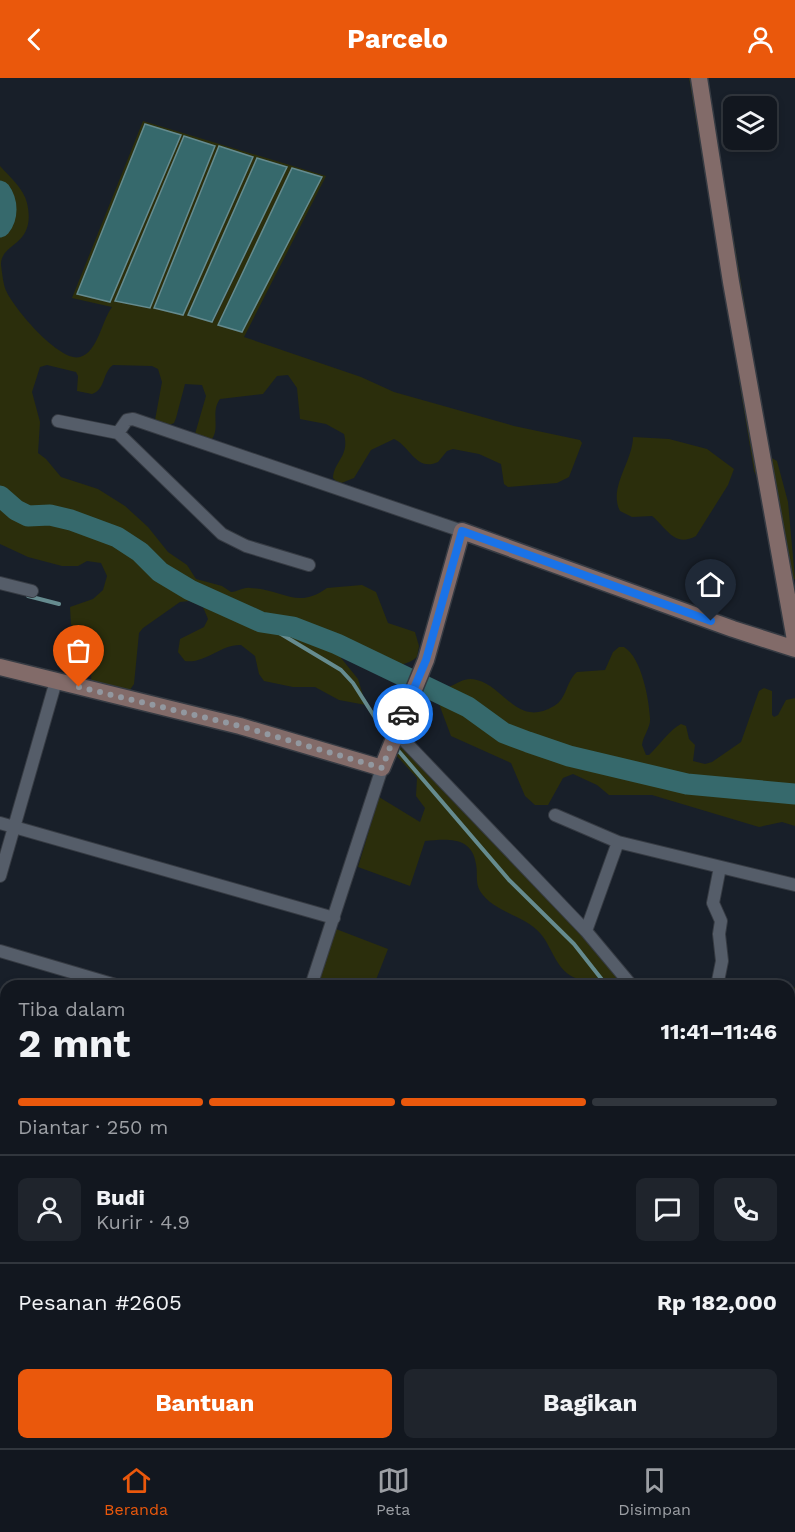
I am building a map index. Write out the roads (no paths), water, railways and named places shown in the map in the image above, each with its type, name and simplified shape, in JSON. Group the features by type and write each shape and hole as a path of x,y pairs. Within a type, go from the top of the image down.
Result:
{"street":[{"path":"699,78 731,282 795,640"},
{"path":"118,433 127,420 133,419 462,531 733,629 795,649"},
{"path":"58,421 118,433 222,534 246,546 309,566"},
{"path":"313,980 382,768 426,660 462,531"},
{"path":"0,583 32,591"},
{"path":"0,667 240,726 382,768"},
{"path":"0,876 56,681"},
{"path":"393,740 586,931 627,980"},
{"path":"555,815 618,842 795,885"},
{"path":"0,823 334,918"},
{"path":"586,931 618,842"},
{"path":"718,980 722,961 719,934 721,921 713,903 720,867"},
{"path":"0,951 99,980"}],"waterway":[{"path":"0,191 6,209 0,227"},
{"path":"0,496 16,510 28,516 50,515 71,520 117,537 140,552 160,572 190,590 261,622 293,627 337,644 468,707 504,733 528,742 569,756 687,784 795,794"},
{"path":"28,596 59,604"},
{"path":"261,622 341,670 353,683 388,738"},
{"path":"396,748 509,880 574,944 602,980"}]}
